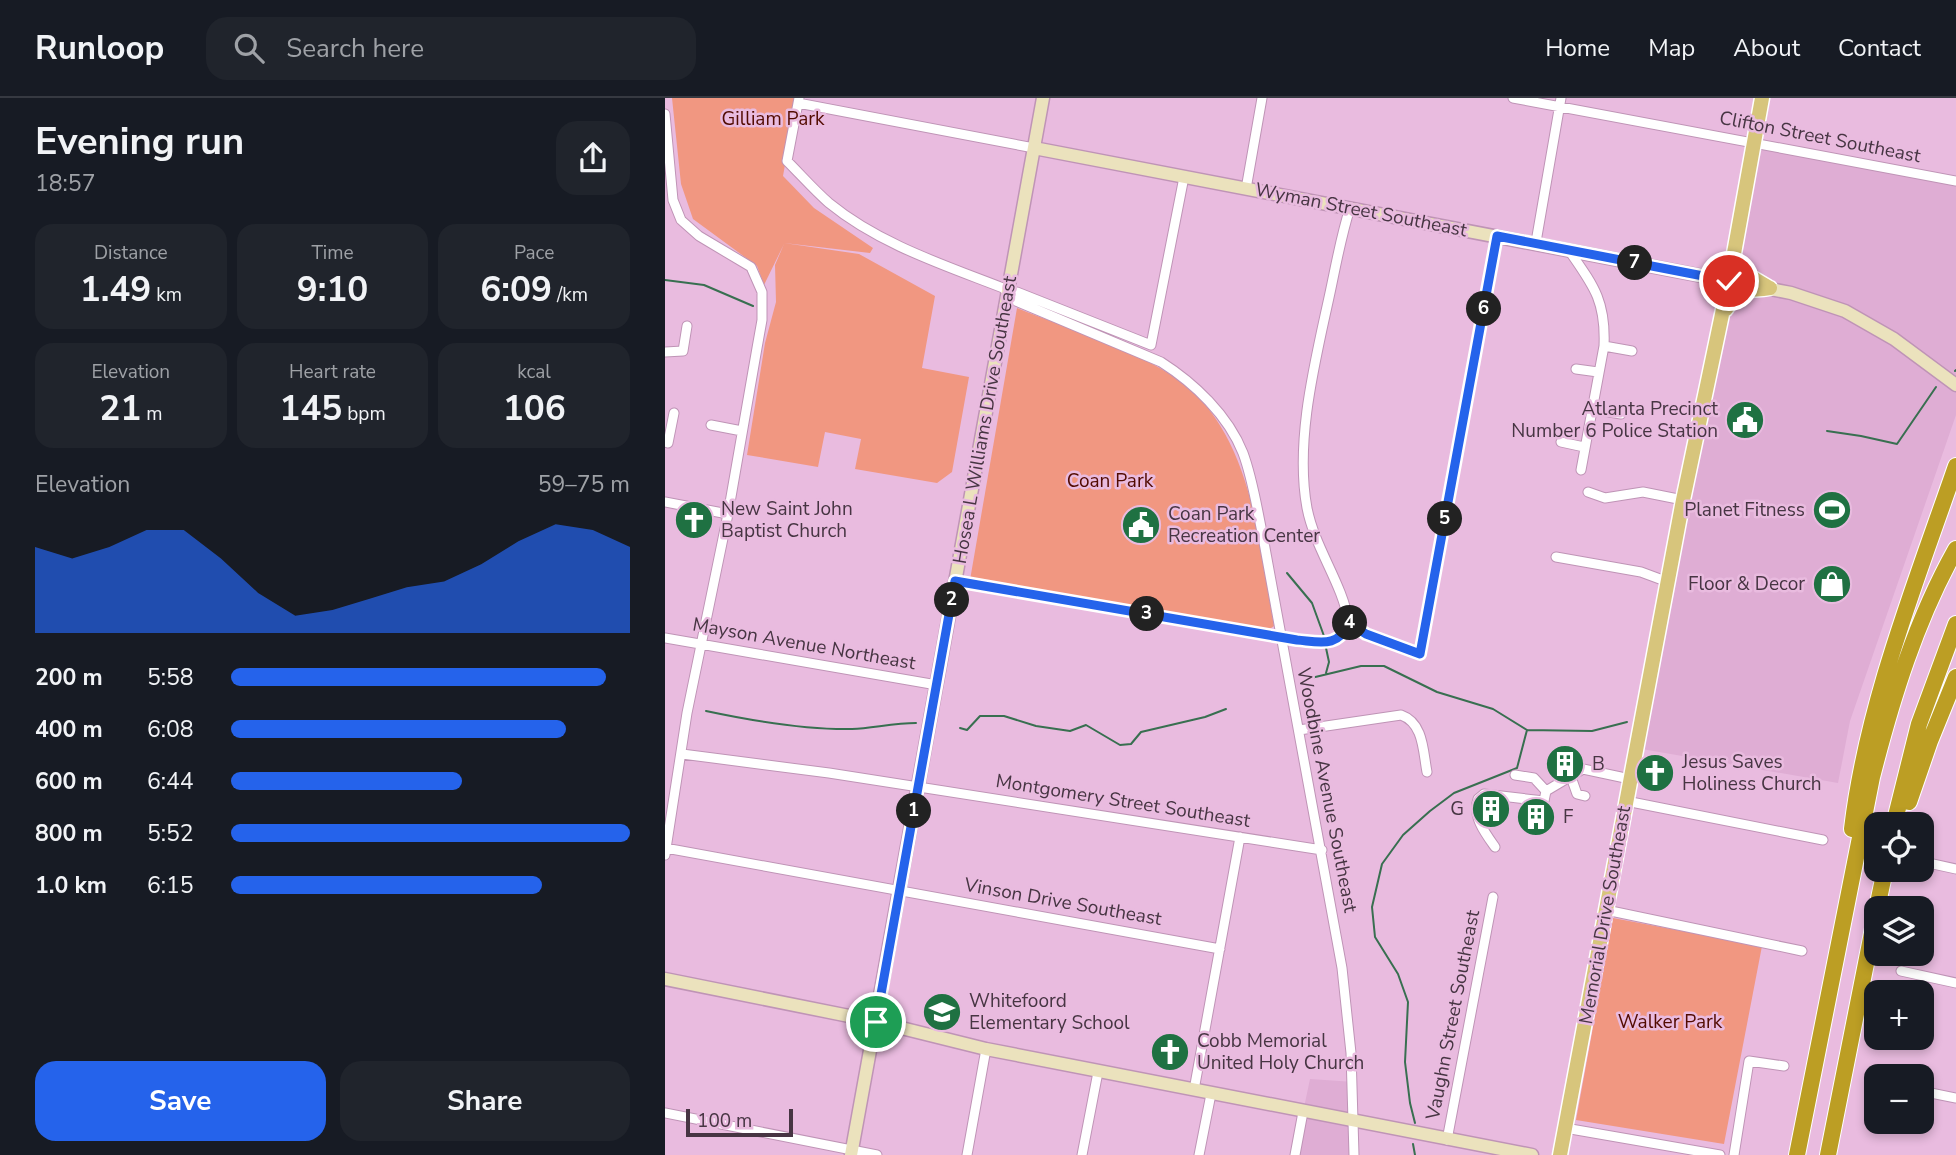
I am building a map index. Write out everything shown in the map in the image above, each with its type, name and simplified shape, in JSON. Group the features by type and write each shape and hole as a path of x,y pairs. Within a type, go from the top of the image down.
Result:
{"highway":[{"path":"1838,946 1856,793 1868,738 1891,658 1956,466"},
{"path":"1797,1155 1872,776 1910,652 1956,549"},
{"path":"1897,812 1919,724 1956,624"},
{"path":"1905,812 1956,677"},
{"path":"1828,1155 1866,966"}],"main road":[{"name":"Memorial Drive Southeast","path":"1560,1155 1683,500 1734,257 1762,98"},
{"path":"1734,257 1741,271 1770,288"},
{"path":"1722,316 1737,293 1751,288 1770,288"}],"street":[{"name":"Hosea L Williams Drive Southeast","path":"852,1152 1043,98"},
{"path":"1246,189 1262,98"},
{"name":"Clifton Street Southeast","path":"1513,98 1560,103 1956,181"},
{"path":"1034,148 798,100 787,161 830,204 899,246 1003,288 1007,294 1017,292 1151,345 1184,177"},
{"path":"1536,242 1560,103"},
{"path":"665,114 673,200 681,220 699,236 751,267 762,292 762,320 728,514 687,713 665,851"},
{"name":"Wyman Street Southeast","path":"1034,148 1536,242 1807,297 1845,311 1894,339 1956,385"},
{"path":"955,581 1281,638 1329,642 1343,636 1349,623 1342,594 1323,556 1310,521 1304,467 1309,400 1315,366 1350,208"},
{"path":"1349,623 1366,634 1420,654 1497,236"},
{"path":"1568,250 1595,289 1603,316 1604,346 1581,470"},
{"name":"Woodbine Avenue Southeast","path":"1007,294 1149,355 1179,374 1211,404 1242,450 1250,474 1342,968 1351,1053 1354,1155"},
{"path":"665,352 683,351 688,326"},
{"path":"1604,346 1632,351"},
{"path":"1576,369 1598,372"},
{"path":"1591,409 1621,414"},
{"path":"665,442 668,443 674,413"},
{"path":"711,425 742,431"},
{"path":"1561,442 1584,447"},
{"path":"1588,492 1605,498 1643,492 1683,500"},
{"path":"665,502 728,514"},
{"path":"1556,557 1641,572 1668,582"},
{"name":"Mayson Avenue Northeast","path":"665,638 937,685"},
{"path":"1299,730 1401,715 1413,721 1417,728 1427,772"},
{"name":"Montgomery Street Southeast","path":"682,754 829,772 1322,850"},
{"path":"1495,847 1483,831 1476,812 1478,799 1483,794 1544,801 1546,791 1583,769 1630,779"},
{"path":"1515,775 1534,778 1546,791"},
{"path":"1571,777 1577,794 1585,796"},
{"path":"1626,800 1823,840"},
{"path":"1194,1090 1240,836"},
{"name":"Vinson Drive Southeast","path":"665,851 899,890 1220,949"},
{"path":"1934,864 1956,869"},
{"name":"Vaughn Street Southeast","path":"1447,1139 1493,897"},
{"path":"1606,910 1802,951"},
{"path":"1901,971 1956,983"},
{"path":"665,979 876,1022 986,1049 1098,1072 1532,1155"},
{"path":"967,1155 986,1049"},
{"path":"1734,1155 1749,1061 1784,1066"},
{"path":"1082,1155 1098,1072"},
{"path":"1199,1155 1211,1094"},
{"path":"1934,1094 1956,1098"},
{"path":"1295,1155 1303,1112"},
{"path":"665,1113 877,1155"},
{"path":"1565,1128 1720,1155"}],"shaded area":[{"path":"1751,140 1956,183 1956,415 1850,721 1838,783 1636,748"},
{"path":"1310,1079 1354,1082 1352,1155 1294,1155"}],"green space":[{"name":"Gilliam Park","path":"672,98 797,98 783,176 814,208 873,248 870,253 784,243 859,254 935,296 922,368 969,377 952,472 937,483 855,469 861,439 825,432 818,467 747,455 765,343 776,302 775,265 784,244 764,285 757,266 693,219 681,184"},
{"name":"Coan Park","path":"1017,308 1155,365 1199,398 1220,425 1236,456 1247,489 1263,559 1274,626 1267,631 970,580"},
{"name":"Walker Park","path":"1613,918 1762,946 1724,1144 1576,1120"}],"waterway":[{"path":"665,280 704,285 753,306"},
{"path":"1827,431 1897,444 1936,387"},
{"path":"1287,573 1312,603 1324,636"},
{"path":"1326,648 1329,662 1326,673"},
{"path":"1307,679 1361,666 1384,666 1437,692 1493,709 1527,730 1592,731 1627,722"},
{"path":"960,728 967,730 980,716 1004,716 1036,726 1070,731 1086,725 1120,745 1131,744 1141,732 1205,717 1226,709"},
{"path":"706,711 816,728 852,729 916,723"},
{"path":"1415,1123 1405,1062 1408,1002 1398,974 1375,937 1372,907 1382,864 1403,835 1454,793 1517,768 1527,730"},
{"path":"1413,1144 1415,1155"}],"place":[{"name":"Atlanta Precinct Number 6 Police Station","path":"1745,420"},
{"name":"Planet Fitness","path":"1832,510"},
{"name":"New Saint John Baptist Church","path":"694,520"},
{"name":"Coan Park Recreation Center","path":"1141,525"},
{"name":"Floor & Decor","path":"1832,584"},
{"name":"B","path":"1565,764"},
{"name":"Jesus Saves Holiness Church","path":"1655,773"},
{"name":"G","path":"1491,809"},
{"name":"F","path":"1536,817"},
{"name":"Whitefoord Elementary School","path":"942,1012"},
{"name":"Cobb Memorial United Holy Church","path":"1170,1052"}],"route":[{"path":"876,1022 955,581 1297,640 1329,642 1343,636 1349,623 1398,648 1420,654 1497,236 1729,281"}]}
